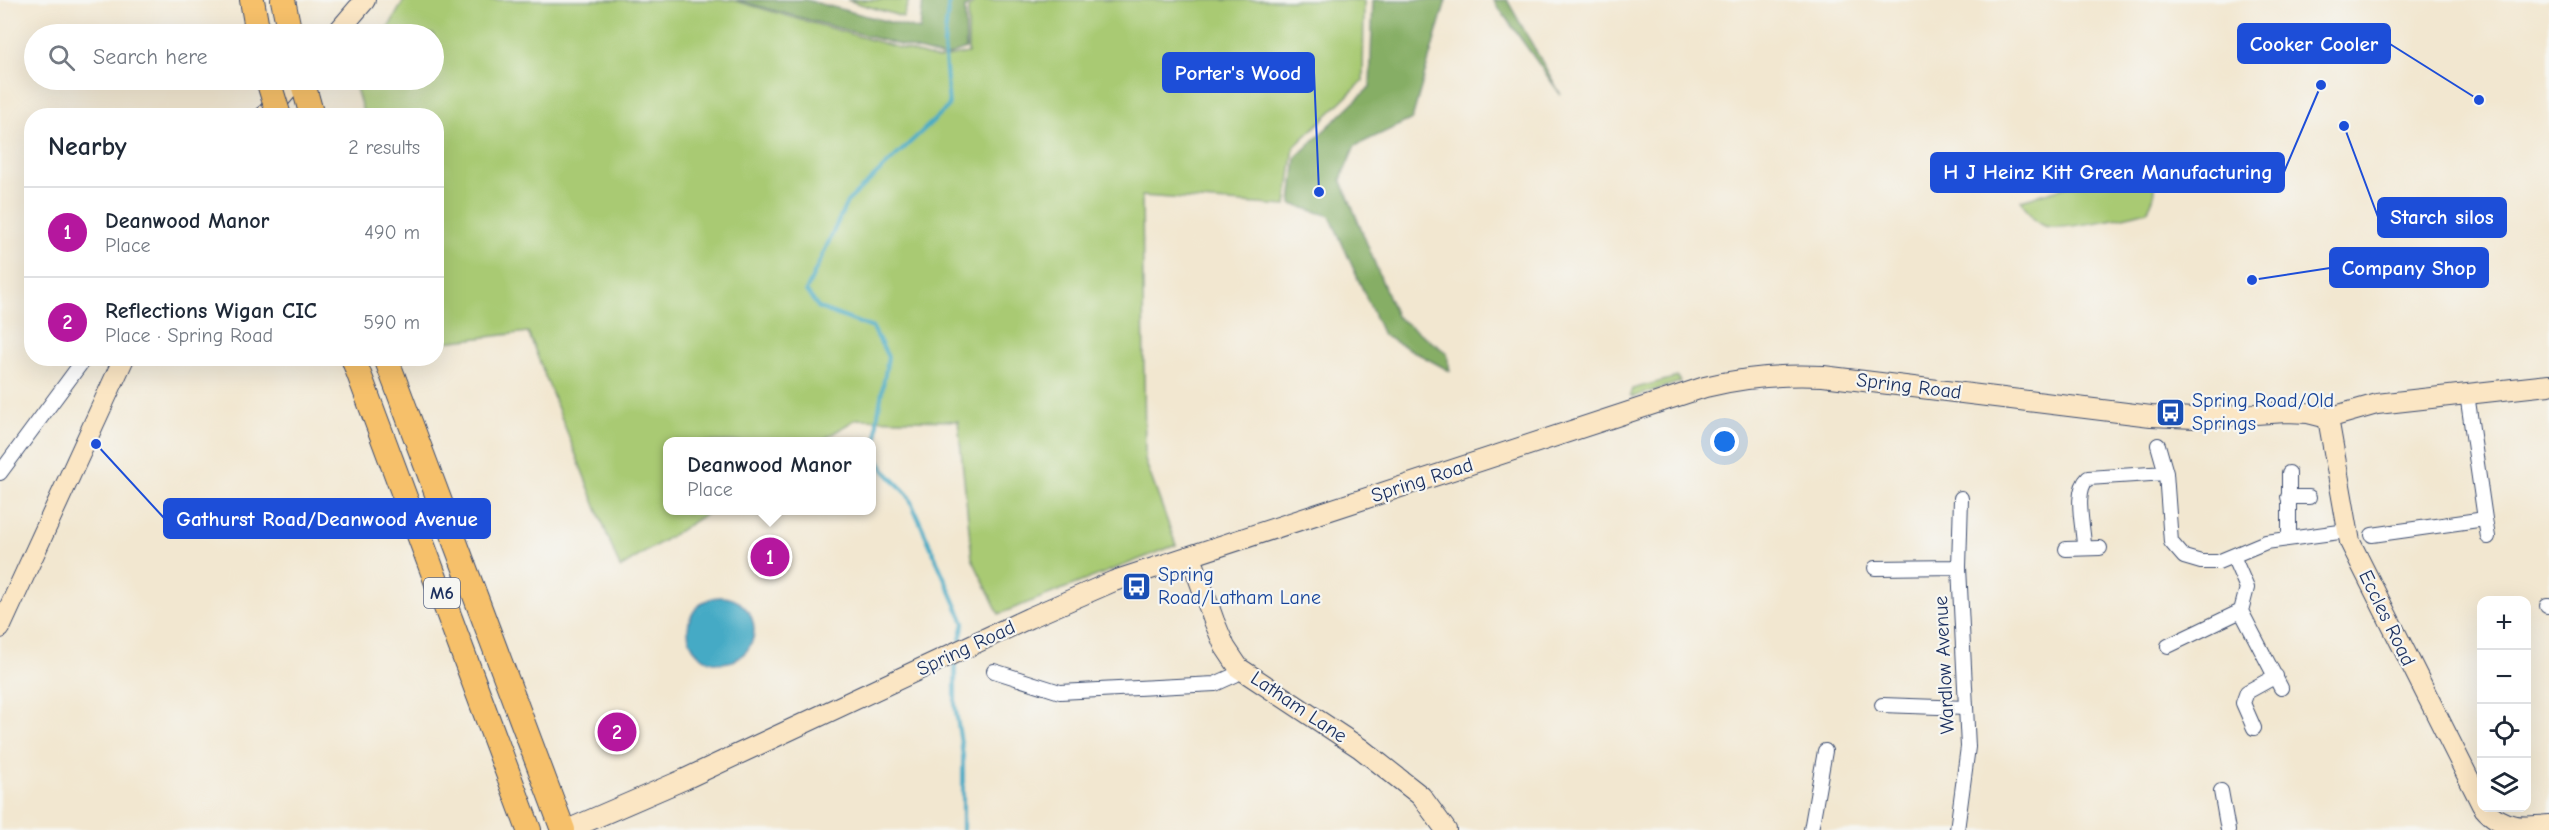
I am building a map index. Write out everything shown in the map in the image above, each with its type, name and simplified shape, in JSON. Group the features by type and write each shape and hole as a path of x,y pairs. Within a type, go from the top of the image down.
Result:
{"highway":[{"path":"252,0 256,24"},
{"path":"283,0 288,24"},
{"path":"271,90 277,108"},
{"path":"305,90 310,108"},
{"name":"M6","path":"356,366 529,829"},
{"name":"M6","path":"389,366 562,826"}],"street":[{"path":"345,24 365,0"},
{"path":"273,108 288,90"},
{"path":"0,473 79,366"},
{"path":"0,628 120,366"},
{"name":"Spring Road","path":"562,826 696,774 1077,597 1705,387 1755,376 1795,375 1833,377 2151,416 2195,418 2286,412 2308,413 2328,418"},
{"path":"2328,418 2378,404 2549,385"},
{"path":"2467,394 2488,537"},
{"name":"Eccles Road","path":"2328,418 2347,531 2362,569 2477,796"},
{"path":"2158,445 2166,473 2170,501 2169,535 2174,548 2184,557 2201,562 2218,561 2266,542 2347,531"},
{"path":"2084,547 2080,515 2082,487 2088,478 2166,473"},
{"path":"2289,473 2289,538"},
{"path":"2288,497 2309,497"},
{"name":"Wardlow Avenue","path":"1957,830 1968,747 1959,567 1961,498"},
{"path":"2396,516 2398,531"},
{"path":"2372,535 2485,519"},
{"path":"2066,549 2084,547 2100,549"},
{"path":"2233,556 2247,588 2241,611 2278,682 2247,692 2242,703 2253,728"},
{"name":"Latham Lane","path":"1191,557 1225,647 1239,668 1360,748 1421,796 1446,830"},
{"path":"1875,568 1959,567"},
{"path":"2168,646 2241,611"},
{"path":"994,670 1060,692 1215,684 1235,675 1239,668"},
{"path":"1882,705 1966,708"},
{"path":"1811,830 1825,751"},
{"path":"2221,791 2228,830"},
{"name":"Eccles Road","path":"2488,812 2510,828 2549,825"}],"green space":[{"path":"404,0 732,0 938,59 968,53 968,8 977,0 1364,0 1363,81 1294,147 1286,206 1142,196 1145,460 1176,545 999,614 972,558 958,421 856,419 827,437 663,437 663,515 705,515 620,568 528,332 444,342 444,108 362,108 357,90 444,90 444,24 391,24"},
{"path":"736,0 806,0 920,30 923,0 973,0 965,8 966,49 944,57"},
{"path":"847,0 909,0 903,17"},
{"path":"1373,0 1446,0 1412,119 1355,146 1341,179 1396,316 1447,353 1450,371 1383,335 1330,216 1291,204 1296,157 1370,87"},
{"path":"1493,0 1507,0 1561,95"},
{"path":"2148,158 2153,172 2155,191 2147,211 2093,223 2050,227 2035,220 2021,200 2101,177 2099,170 2129,160 2130,163"},
{"path":"1677,377 1680,382 1633,397 1630,395 1632,389"}],"water":[{"path":"721,597 733,600 744,607 751,618 754,630 751,642 744,653 733,660 721,663 709,660 698,653 691,642 688,630 691,618 698,607 709,600"}],"waterway":[{"path":"949,0 944,44 949,106 847,202 806,291 819,308 873,328 888,357 877,420 877,458 885,471 908,495 964,623 960,639"},
{"path":"955,664 955,705 963,756 963,830"}],"place":[{"name":"H J Heinz Kitt Green Manufacturing","path":"2321,85"},
{"name":"Cooker Cooler","path":"2479,100"},
{"name":"Starch silos","path":"2344,126"},
{"name":"Porter's Wood","path":"1319,192"},
{"name":"Company Shop","path":"2252,280"},
{"name":"Spring Road/Old Springs","path":"2171,412"},
{"name":"Gathurst Road/Deanwood Avenue","path":"96,444"},
{"name":"Deanwood Manor","path":"770,557"},
{"name":"Spring Road/Latham Lane","path":"1137,586"},
{"name":"Reflections Wigan CIC","path":"617,732"}]}
